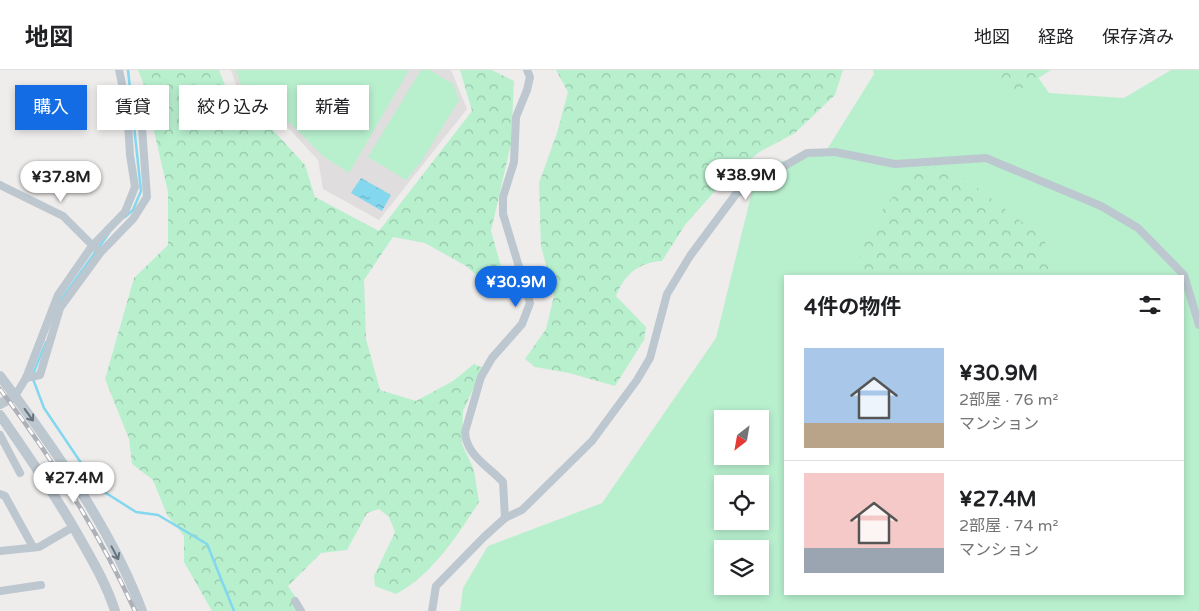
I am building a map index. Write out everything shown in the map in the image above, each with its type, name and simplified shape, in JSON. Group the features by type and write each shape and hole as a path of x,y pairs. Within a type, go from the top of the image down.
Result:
{"street":[{"path":"0,404 15,396 26,378 58,295 92,246 125,212 135,187 130,155 127,107 119,70"},
{"path":"506,518 503,482 472,454 466,441 465,432 481,377 492,358 522,324 530,303 503,214 503,197 514,162 516,117 530,77 526,70"},
{"path":"26,378 40,375 60,308 100,252 133,219 147,197 142,130"},
{"path":"432,611 436,586 506,518 522,510 592,441 637,380 650,358 668,294 690,256 736,194 807,153 835,152 895,164 986,158 1101,206 1138,228 1184,275 1199,325"},
{"path":"0,185 63,216 100,252"},
{"path":"0,376 55,453 96,518 132,586 142,611"},
{"path":"0,415 49,486 99,572 115,611"},
{"path":"0,434 20,473"},
{"path":"0,494 4,496 33,547"},
{"path":"0,551 38,547 73,527"},
{"path":"0,591 41,585"},
{"path":"295,601 301,611"}],"shaded area":[{"path":"231,70 451,70 467,109 379,220 323,189 318,160 287,126 287,85 236,85"}],"green space":[{"path":"138,70 219,70 225,85 179,85 179,130 273,130 305,165 315,197 379,231 472,111 460,70 492,70 514,81 511,144 491,231 504,277 499,295 466,266 425,243 393,237 364,280 366,339 380,390 416,401 453,381 474,364 483,368 463,411 462,444 474,470 479,502 443,554 421,576 396,594 375,586 374,576 395,532 389,517 379,509 367,513 347,550 321,553 288,586 305,611 212,611 184,562 184,536 167,515 153,480 132,464 129,439 105,379 134,278 168,245 168,192 154,130 169,130 169,85 143,85"},
{"path":"236,70 409,70 349,173 324,157 287,122 287,85 241,85"},
{"path":"421,70 430,70 453,84 459,100 421,162 406,180 368,157"},
{"path":"556,70 843,70 835,95 795,133 761,151 729,175 685,225 662,261 639,267 623,282 616,296 646,327 644,340 615,386 569,373 535,367 525,359 546,329 554,296 541,246 539,183 557,133 568,92"},
{"path":"873,70 1033,70 1049,93 1124,98 1171,70 1199,70 1199,611 460,611 463,588 488,546 602,503 716,338 758,167 826,151 874,74"},
{"path":"985,70 1051,70 1015,93"},
{"path":"950,167 1043,238 1060,275 860,275 863,245 869,231 887,204 919,168"}],"water":[{"path":"361,178 391,195 382,211 351,193"}],"waterway":[{"path":"125,217 133,210 141,191 128,70"},
{"path":"58,304 109,233"},
{"path":"33,374 46,342"},
{"path":"33,379 44,408 98,488 136,512 158,515 207,544 234,611"}],"railway":[{"path":"0,389 74,497 106,553 135,611"}]}
